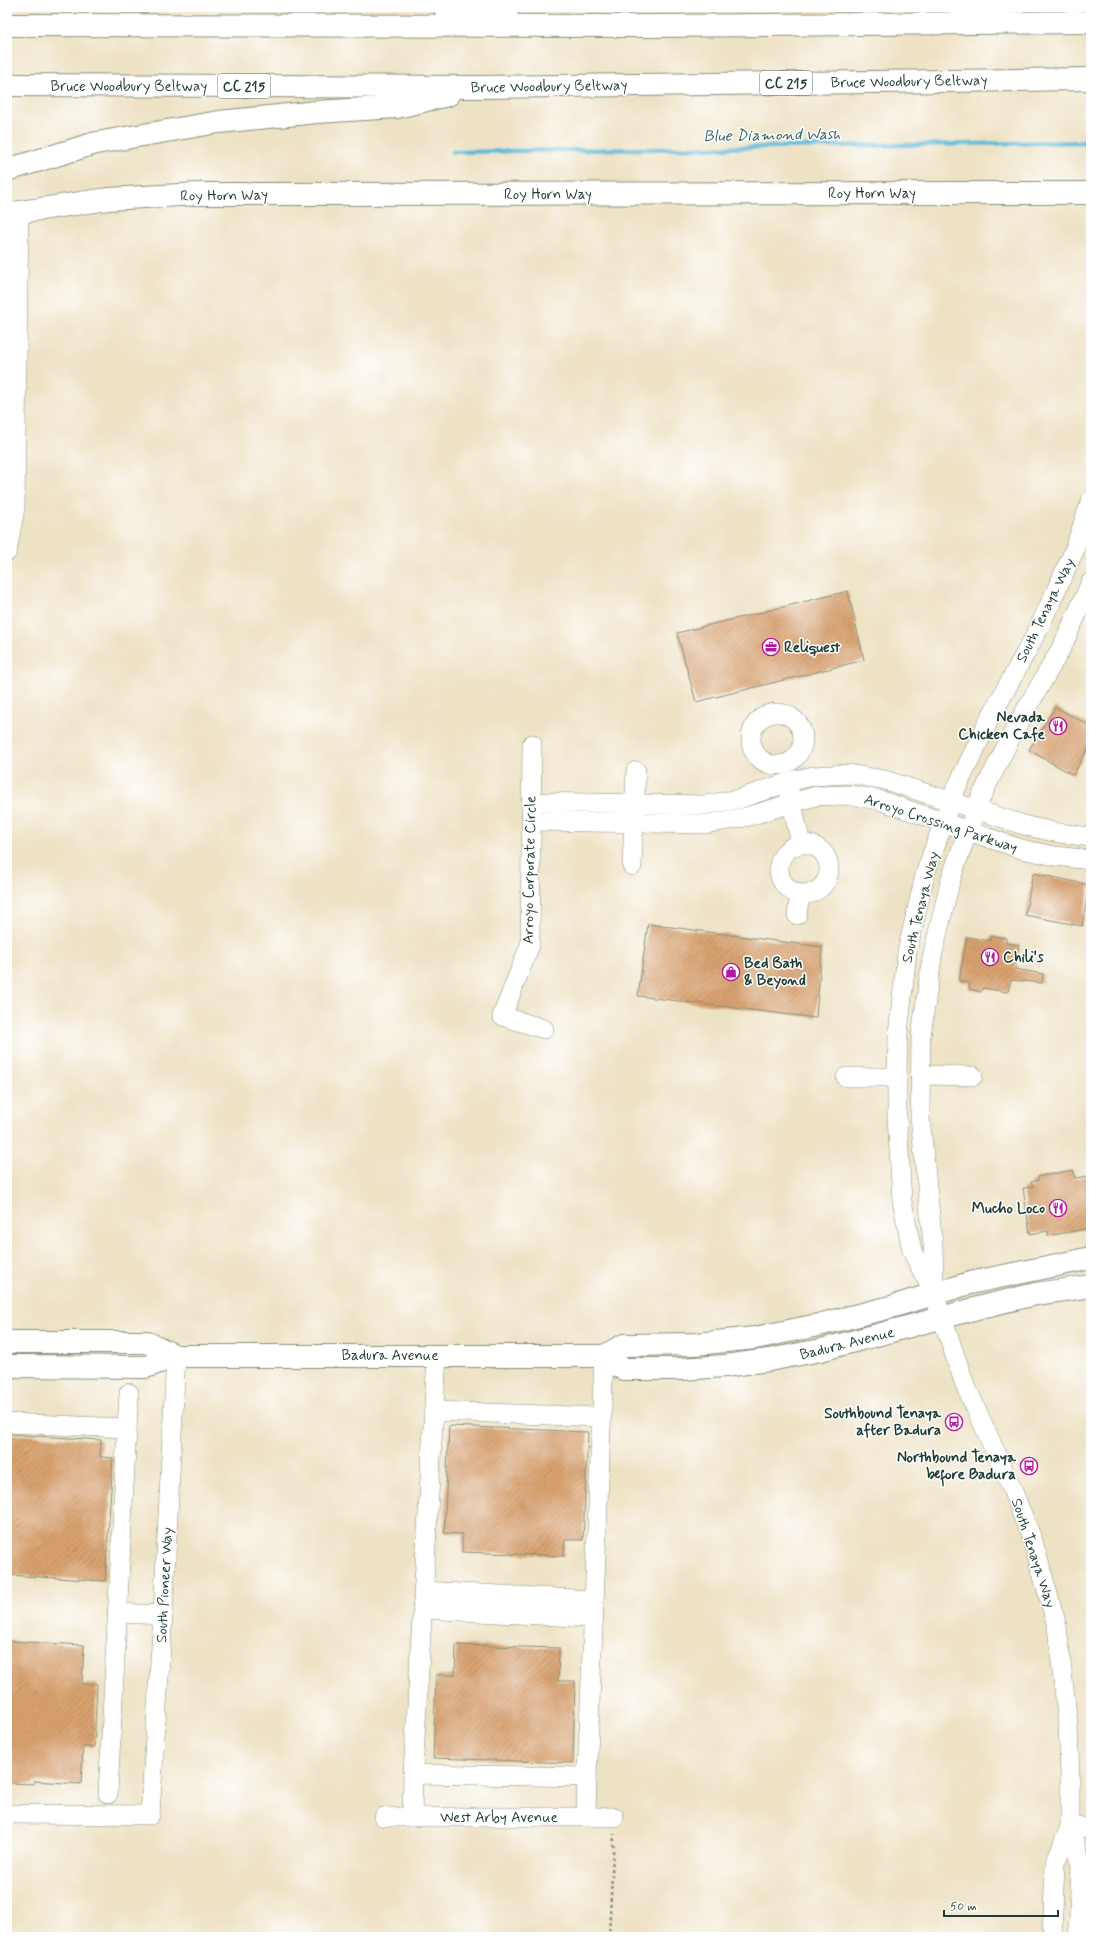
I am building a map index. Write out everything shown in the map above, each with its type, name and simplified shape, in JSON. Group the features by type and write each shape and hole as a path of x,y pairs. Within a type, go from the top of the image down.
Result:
{"main road":[{"path":"444,7 474,10 563,13 651,26"},
{"path":"7,25 651,26 1091,22"},
{"name":"Bruce Woodbury Beltway","path":"7,85 481,87 1091,79"},
{"path":"7,170 96,143 220,122 317,112 397,107 481,87"},
{"name":"Roy Horn Way","path":"13,213 108,198 198,194 1091,193"},
{"name":"Badura Avenue","path":"7,1366 146,1367 176,1356 604,1356 624,1345 696,1344 755,1338 818,1325 985,1280 1091,1258"},
{"name":"Badura Avenue","path":"604,1356 623,1369 681,1369 725,1366 821,1350 1036,1294 1091,1286"},
{"name":"Badura Avenue","path":"7,1342 146,1342 176,1356"}],"street":[{"path":"7,552 15,508 12,477 17,408 13,213"},
{"name":"South Tenaya Way","path":"1078,1937 1081,1865 1070,1827 1070,1776 1065,1690 1057,1626 1033,1541 1015,1495 964,1382 934,1294 912,1251 902,1201 897,1117 897,1078 898,1034 907,952 926,871 951,801 990,718 1037,632 1074,551 1089,512"},
{"name":"South Tenaya Way","path":"934,1294 933,1245 920,1117 921,1036 932,957 951,878 976,809 1014,731 1063,645 1091,582"},
{"name":"Arroyo Corporate Circle","path":"532,744 530,945 502,1016 544,1029"},
{"path":"783,764 800,844"},
{"path":"632,866 636,771"},
{"name":"Arroyo Crossing Parkway","path":"531,802 692,805 722,803 739,799 788,782 813,776 831,774 885,780 1027,826 1059,833 1091,836"},
{"name":"Arroyo Crossing Parkway","path":"531,821 686,824 719,822 746,817 816,796 832,795 863,797 943,822 1021,849 1056,856 1091,860"},
{"path":"809,844 824,853 829,869 828,878 820,888 809,894 800,894 786,887 780,877 779,865 786,851 793,846 809,844"},
{"path":"797,915 800,894"},
{"path":"920,1075 973,1076"},
{"path":"846,1077 897,1078"},
{"path":"412,1817 422,1600 437,1355"},
{"name":"South Pioneer Way","path":"7,1814 150,1815 163,1615 176,1356"},
{"path":"586,1817 604,1356"},
{"path":"108,1794 129,1393"},
{"path":"434,1411 601,1417"},
{"path":"7,1423 127,1428"},
{"path":"422,1600 594,1609"},
{"path":"117,1613 163,1615"},
{"path":"413,1774 587,1778"},
{"name":"West Arby Avenue","path":"384,1817 614,1817"},
{"path":"1070,1827 1091,1828"},
{"name":"South Tenaya Way","path":"1052,1937 1055,1863 1070,1827"}],"path":[{"path":"609,1937 614,1817"}],"building":[{"name":"Reliquest","path":"848,591 864,660 696,702 677,633"},
{"path":"1055,707 1091,726 1091,743 1073,775 1029,750"},
{"path":"1033,873 1090,885 1082,926 1025,915"},
{"name":"Bed Bath & Beyond","path":"648,924 822,947 816,1018 638,996"},
{"name":"Chili's","path":"991,936 1006,938 1006,943 1019,945 1015,969 1043,974 1042,983 1011,980 1008,992 983,988 981,992 969,989 970,983 959,981 967,937 990,941"},
{"name":"Mucho Loco","path":"1073,1170 1075,1178 1089,1176 1091,1183 1091,1228 1048,1236 1048,1231 1030,1234 1023,1188 1033,1187 1031,1182 1038,1180 1037,1177"},
{"path":"449,1426 588,1432 583,1540 565,1540 564,1556 462,1552 462,1534 444,1533"},
{"path":"7,1434 101,1440 100,1457 113,1458 105,1581 7,1575"},
{"path":"7,1641 84,1645 82,1684 97,1684 94,1747 83,1747 81,1784 34,1781 34,1784 7,1783"},
{"path":"456,1645 559,1648 558,1681 575,1681 573,1763 433,1758 436,1675 455,1675"}],"waterway":[{"name":"Blue Diamond Wash","path":"453,152 1091,142"}],"place":[{"name":"Reliquest","path":"771,647"},
{"name":"Nevada Chicken Cafe","path":"1058,726"},
{"name":"Chili's","path":"990,957"},
{"name":"Bed Bath & Beyond","path":"731,972"},
{"name":"Mucho Loco","path":"1058,1208"},
{"name":"Southbound Tenaya after Badura","path":"954,1422"},
{"name":"Northbound Tenaya before Badura","path":"1029,1466"}]}
